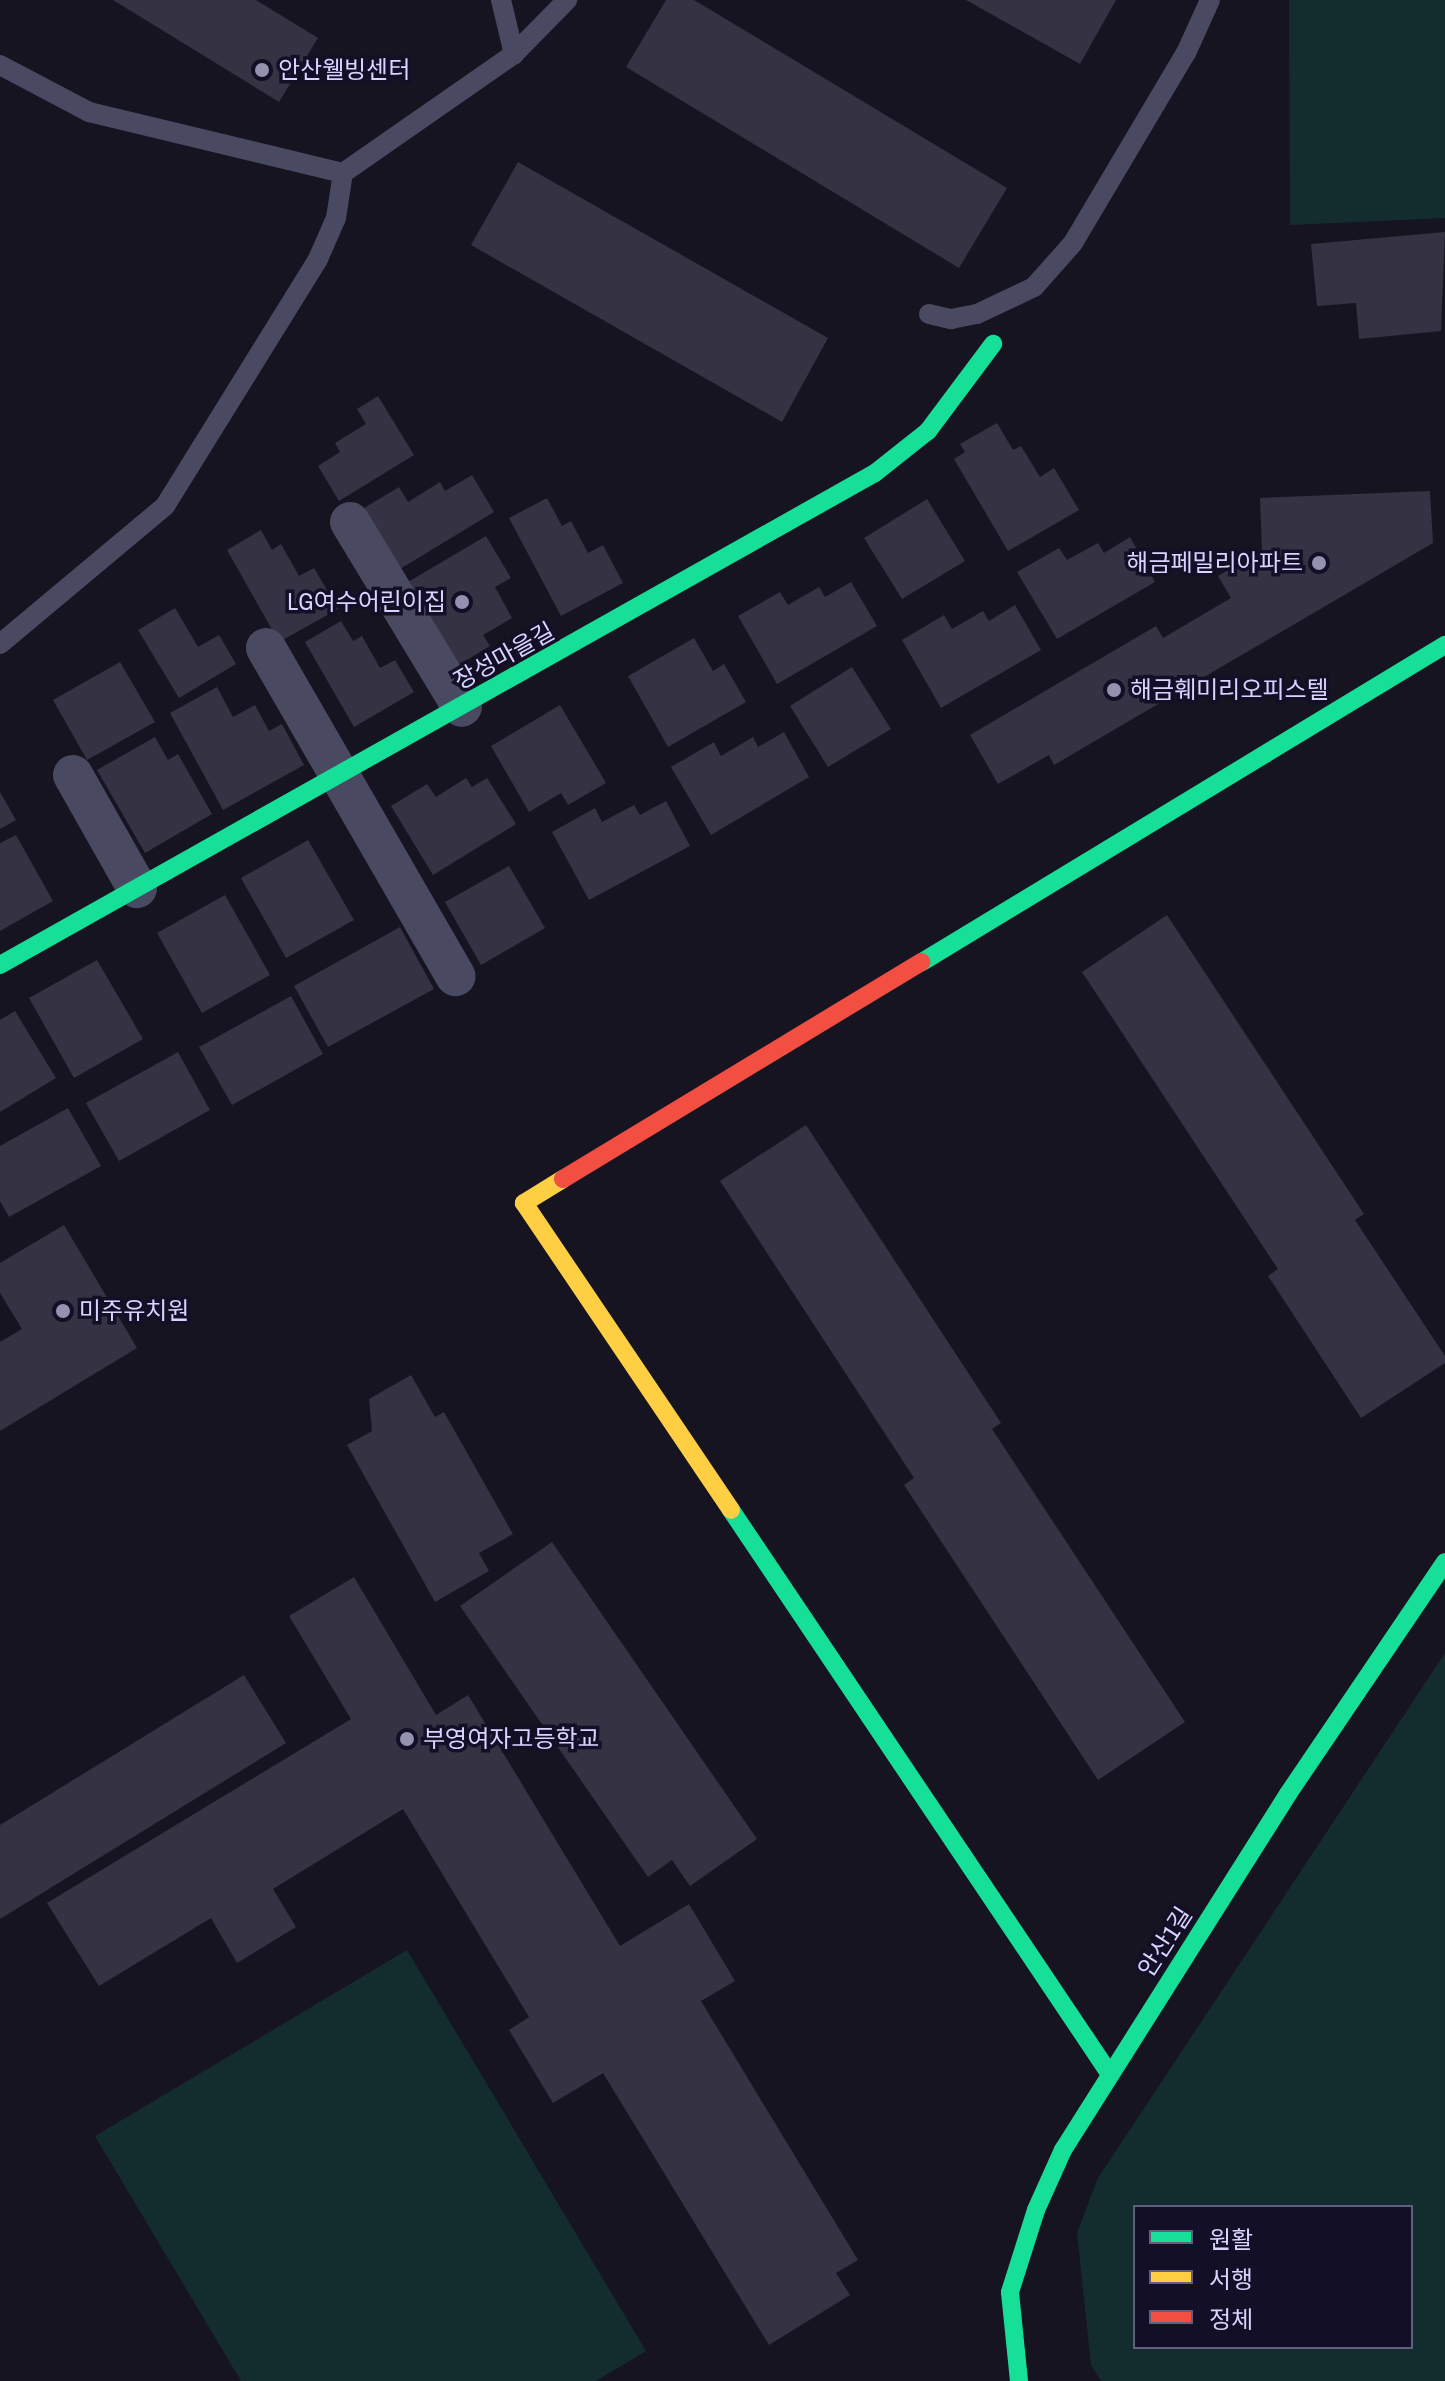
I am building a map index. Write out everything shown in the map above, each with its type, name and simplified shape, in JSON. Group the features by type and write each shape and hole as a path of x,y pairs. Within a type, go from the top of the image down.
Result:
{"street":[{"name":"장성마을길","path":"0,965 875,473 928,431 993,344"},
{"path":"350,522 462,707"},
{"path":"1109,2073 524,1203 1445,645"},
{"path":"266,648 455,976"},
{"path":"73,775 137,888"},
{"name":"안산1길","path":"1019,2381 1010,2292 1019,2258 1063,2150 1109,2073 1445,1562"}],"lane":[{"path":"501,0 514,54"},
{"path":"0,644 165,506 318,259 336,218 343,173 514,54 567,0"},
{"path":"929,314 951,319 1010,301 1034,287 1073,243 1186,53 1210,0"},
{"path":"0,65 89,112 343,173"}],"green space":[{"path":"1289,0 1445,0 1445,218 1290,225"},
{"path":"1445,1653 1445,2381 1101,2381 1091,2365 1077,2233 1098,2178"},
{"path":"407,1950 646,2351 596,2381 241,2381 95,2136"}],"building":[{"name":"안산웰빙센터","path":"113,0 256,0 318,38 279,102"},
{"path":"666,0 694,0 1007,188 959,268 626,67"},
{"path":"966,0 1116,0 1080,64"},
{"path":"518,162 828,338 782,422 471,245"},
{"path":"1445,232 1441,331 1359,339 1356,303 1317,306 1311,244"},
{"path":"378,396 414,455 339,501 318,466 340,452 335,443 366,424 357,409"},
{"path":"997,423 1013,450 1021,446 1040,477 1054,468 1079,510 1008,551 954,459 965,452 960,444"},
{"path":"472,475 494,512 400,569 364,508 399,487 408,502 440,482 445,491"},
{"path":"1430,491 1433,543 1054,765 1049,755 998,784 970,735 1156,626 1163,638 1231,598 1218,576 1262,550 1260,498"},
{"path":"547,498 562,526 571,521 588,553 603,545 623,583 561,616 509,518"},
{"path":"927,499 965,561 902,599 864,538"},
{"path":"261,530 272,550 281,544 299,576 314,568 338,609 279,642 227,550"},
{"name":"LG여수어린이집","path":"486,536 511,578 495,587 512,618 483,635 490,646 457,666 408,582"},
{"path":"1130,537 1155,582 1057,639 1017,572 1059,548 1067,560 1098,543 1104,553"},
{"path":"851,582 877,626 777,684 738,616 780,592 788,605 819,587 825,597"},
{"path":"1015,605 1041,650 941,708 902,640 944,615 952,629 983,611 989,621"},
{"path":"175,608 198,647 219,635 236,664 179,698 138,630"},
{"path":"341,621 353,641 362,636 380,668 395,660 414,692 354,727 305,642"},
{"path":"694,638 713,671 724,664 746,702 668,747 628,676"},
{"path":"120,662 155,722 87,760 53,700"},
{"path":"852,667 891,729 828,767 790,706"},
{"path":"217,687 233,717 255,705 269,731 282,724 304,765 223,810 170,713"},
{"path":"560,705 606,783 568,805 561,793 529,812 491,746"},
{"path":"784,732 809,777 711,835 671,767 714,742 721,756 753,737 758,747"},
{"path":"155,737 168,760 178,754 212,814 145,853 97,770"},
{"path":"466,778 472,787 487,778 516,824 433,875 391,806 427,784 436,797"},
{"path":"0,792 16,820 0,829"},
{"path":"666,801 690,846 589,900 552,832 595,808 602,822 634,805 640,815"},
{"path":"16,835 53,901 0,931 0,843"},
{"path":"308,840 354,920 286,958 241,878"},
{"path":"509,866 545,928 481,965 445,902"},
{"path":"225,895 270,975 202,1013 157,933"},
{"path":"1167,915 1364,1214 1355,1220 1445,1356 1445,1363 1361,1418 1268,1276 1278,1269 1082,972"},
{"path":"400,927 434,989 328,1047 294,986"},
{"path":"97,960 143,1039 74,1078 29,998"},
{"path":"291,996 323,1054 232,1105 199,1047"},
{"path":"15,1011 56,1078 0,1112 0,1020"},
{"path":"178,1052 210,1110 119,1161 86,1103"},
{"path":"68,1108 101,1166 9,1217 0,1201 0,1146"},
{"path":"806,1125 1001,1423 992,1429 1185,1722 1098,1780 904,1485 914,1478 720,1181"},
{"name":"미주유치원","path":"64,1225 137,1348 0,1431 0,1342 22,1329 0,1293 0,1263"},
{"path":"411,1375 435,1417 444,1412 513,1534 479,1553 489,1571 435,1602 347,1445 372,1431 369,1399"},
{"path":"552,1542 757,1839 690,1886 672,1860 648,1877 460,1606"},
{"name":"부영여자고등학교","path":"354,1577 436,1715 468,1695 620,1946 689,1904 735,1981 701,2001 858,2260 836,2273 850,2295 769,2345 603,2073 553,2103 509,2030 529,2017 403,1809 273,1889 296,1927 237,1963 211,1918 99,1986 47,1903 351,1719 289,1616"},
{"path":"244,1675 286,1743 0,1919 0,1825"}],"traffic: fast":[{"path":"0,965 875,473 928,431 993,344"},
{"path":"922,962 1445,645"},
{"path":"731,1510 1109,2073"},
{"path":"1019,2381 1010,2292 1036,2210 1063,2150 1288,1794 1445,1562"}],"traffic: slow":[{"path":"563,1179 524,1203 731,1510"}],"traffic: jam":[{"path":"563,1179 922,962"}],"place":[{"name":"안산웰빙센터","path":"262,70"},
{"name":"해금페밀리아파트","path":"1319,563"},
{"name":"LG여수어린이집","path":"462,602"},
{"name":"해금훼미리오피스텔","path":"1114,690"},
{"name":"미주유치원","path":"63,1311"},
{"name":"부영여자고등학교","path":"407,1739"}]}
